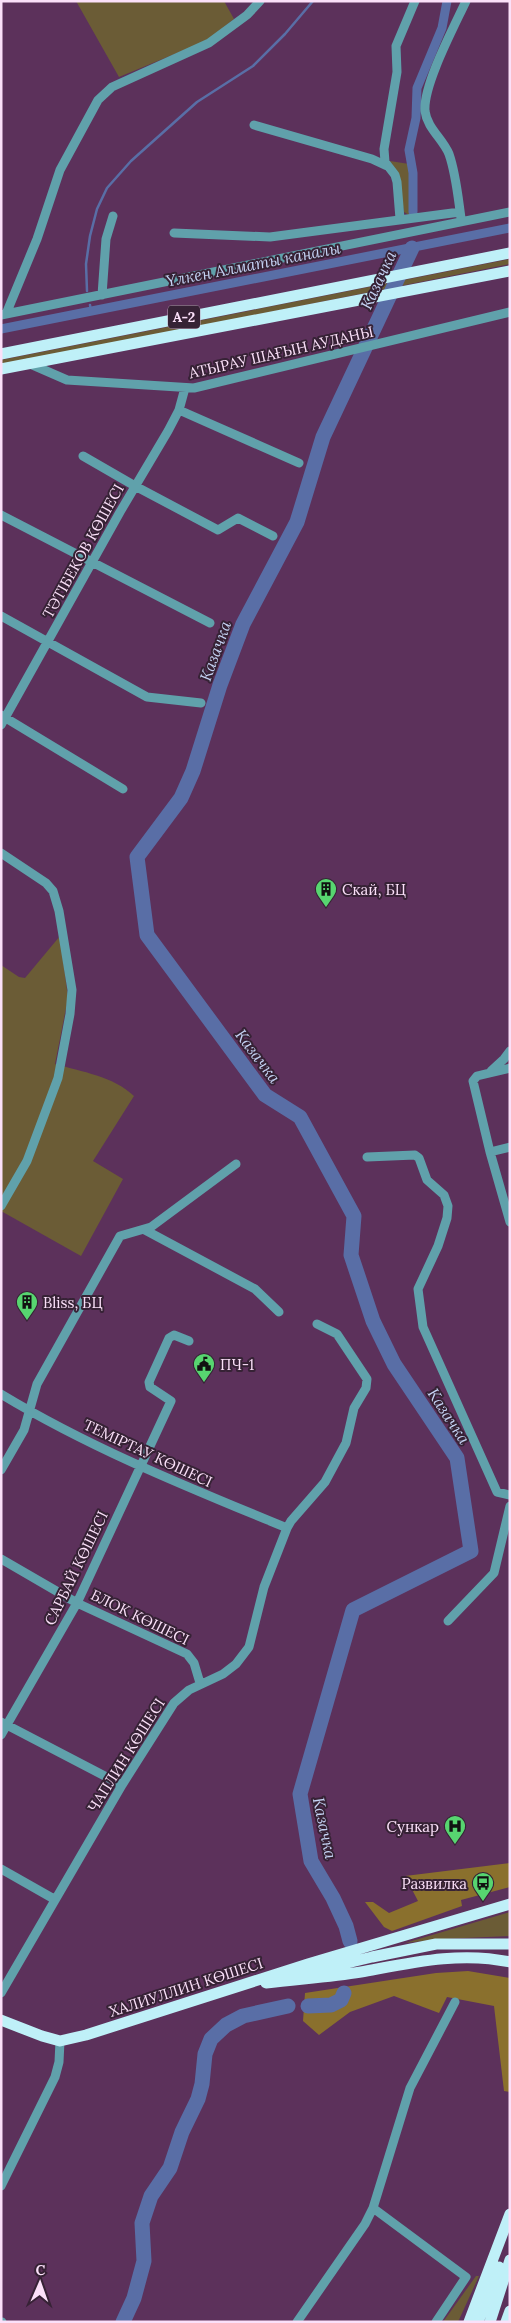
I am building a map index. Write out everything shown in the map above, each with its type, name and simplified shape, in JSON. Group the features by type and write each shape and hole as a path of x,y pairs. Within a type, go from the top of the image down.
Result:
{"main road":[{"name":"A-2","path":"1,354 510,254"},
{"name":"A-2","path":"1,369 510,271"},
{"name":"ХАЛИУЛЛИН КӨШЕСІ","path":"1,2020 60,2041 86,2035 507,1904"},
{"path":"202,1998 367,1958 436,1944 510,1944"},
{"path":"266,1983 353,1973 434,1959 480,1958 510,1962"},
{"path":"469,2322 510,2214"},
{"path":"478,2322 510,2234"},
{"path":"490,2322 510,2260"},
{"path":"506,2322 510,2311"}],"street":[{"path":"4,314 37,239 60,170 98,100 112,87 209,43 247,15 260,1"},
{"path":"400,219 397,182 388,166 384,149 397,72 396,46 415,1"},
{"path":"461,216 450,156 430,124 425,110 430,83 466,1"},
{"path":"254,125 372,159 388,166"},
{"path":"174,233 270,237 400,219 510,212"},
{"path":"102,295 106,239 113,216"},
{"path":"4,314 102,295 461,216"},
{"name":"АТЫРАУ ШАҒЫН АУДАНЫ","path":"28,363 67,380 194,388 510,312"},
{"name":"ТӘТІБЕКОВ КӨШЕСІ","path":"2,719 179,410 184,388"},
{"path":"179,410 299,463"},
{"path":"83,456 218,530 238,518 273,536"},
{"path":"1,514 210,623"},
{"path":"1,616 147,697 201,704"},
{"path":"2,719 123,790"},
{"path":"1,853 46,884 53,891 59,911 72,990 70,1014 58,1078 27,1161 1,1206"},
{"path":"489,1072 510,1051"},
{"path":"510,1068 477,1076 473,1081 490,1152 510,1222"},
{"path":"490,1152 510,1147"},
{"path":"367,1157 415,1155 422,1163 427,1180 444,1194 448,1206 448,1218 438,1246 418,1289 423,1327 496,1492 510,1495"},
{"path":"1,1470 24,1430 37,1384 120,1236 132,1231 146,1230 236,1164"},
{"path":"146,1230 254,1289 280,1312"},
{"name":"ЧАПЛИН КӨШЕСІ","path":"1,1993 122,1785 174,1703 200,1683 223,1674 236,1664 249,1647 264,1587 287,1528 325,1482 346,1443 354,1408 368,1384 354,1357 337,1334 317,1324"},
{"name":"САРБАЙ КӨШЕСІ","path":"1,1735 4,1723 78,1603 139,1467 171,1402 170,1399 159,1395 150,1387 149,1382 168,1338 174,1335 189,1341"},
{"name":"ТЕМІРТАУ КӨШЕСІ","path":"1,1394 29,1411 139,1467 287,1528"},
{"path":"448,1620 494,1574 510,1506"},
{"name":"БЛОК КӨШЕСІ","path":"1,1558 78,1603 187,1654 194,1663 200,1683"},
{"path":"4,1723 122,1785"},
{"path":"1,1869 54,1899"},
{"path":"297,2322 365,2224 373,2208 410,2088 455,2002"},
{"path":"1,2186 4,2171 55,2077 59,2062 60,2041"},
{"path":"373,2208 466,2278 436,2322"}],"shaded area":[{"path":"76,1 224,1 234,19 206,41 119,77"},
{"path":"390,161 409,164 409,215 404,212 397,172"},
{"path":"510,259 510,264 1,366 1,360"},
{"path":"60,936 68,998 55,1064 107,1079 126,1089 134,1096 93,1161 123,1179 81,1256 1,1211 1,965 19,977 25,978"},
{"path":"510,1863 510,1887 461,1900 462,1906 392,1931 384,1927 365,1902 373,1902 389,1913 418,1901 405,1876"},
{"path":"510,1912 510,1936 442,1939 405,1943"},
{"path":"468,1971 510,1978 510,2092 504,2091 494,2006 447,1997 439,2013 394,1996 350,2012 319,2035 303,2021 305,1993 436,1973"},
{"path":"476,2276 479,2276 458,2322 443,2322"}],"waterway":[{"path":"87,291 86,264 90,236 97,209 107,188 131,161 197,102 253,66 285,34 313,1"},
{"path":"413,212 413,173 409,150 416,118 417,88 442,28 447,1"},
{"name":"Үлкен Алматы каналы","path":"1,329 510,228"},
{"name":"Казачка","path":"350,1941 346,1926 333,1898 311,1861 300,1794 353,1610 471,1551 457,1458 394,1364 373,1321 351,1255 354,1216 300,1117 265,1095 147,935 137,857 181,798 193,771 220,685 243,624 297,522 323,437 412,248"},
{"name":"Үлкен Алматы каналы","path":"90,305 91,311"},
{"name":"Казачка","path":"308,2006 331,2005 341,2000 344,1993"},
{"name":"Казачка","path":"123,2322 134,2298 144,2261 142,2223 151,2196 170,2168 182,2132 198,2099 202,2084 205,2054 211,2039 226,2025 243,2016 288,2006"}],"place":[{"name":"Скай, БЦ","path":"326,908"},
{"name":"Bliss, БЦ","path":"27,1321"},
{"name":"ПЧ-1","path":"204,1383"},
{"name":"Сункар","path":"455,1845"},
{"name":"Развилка","path":"483,1902"}]}
